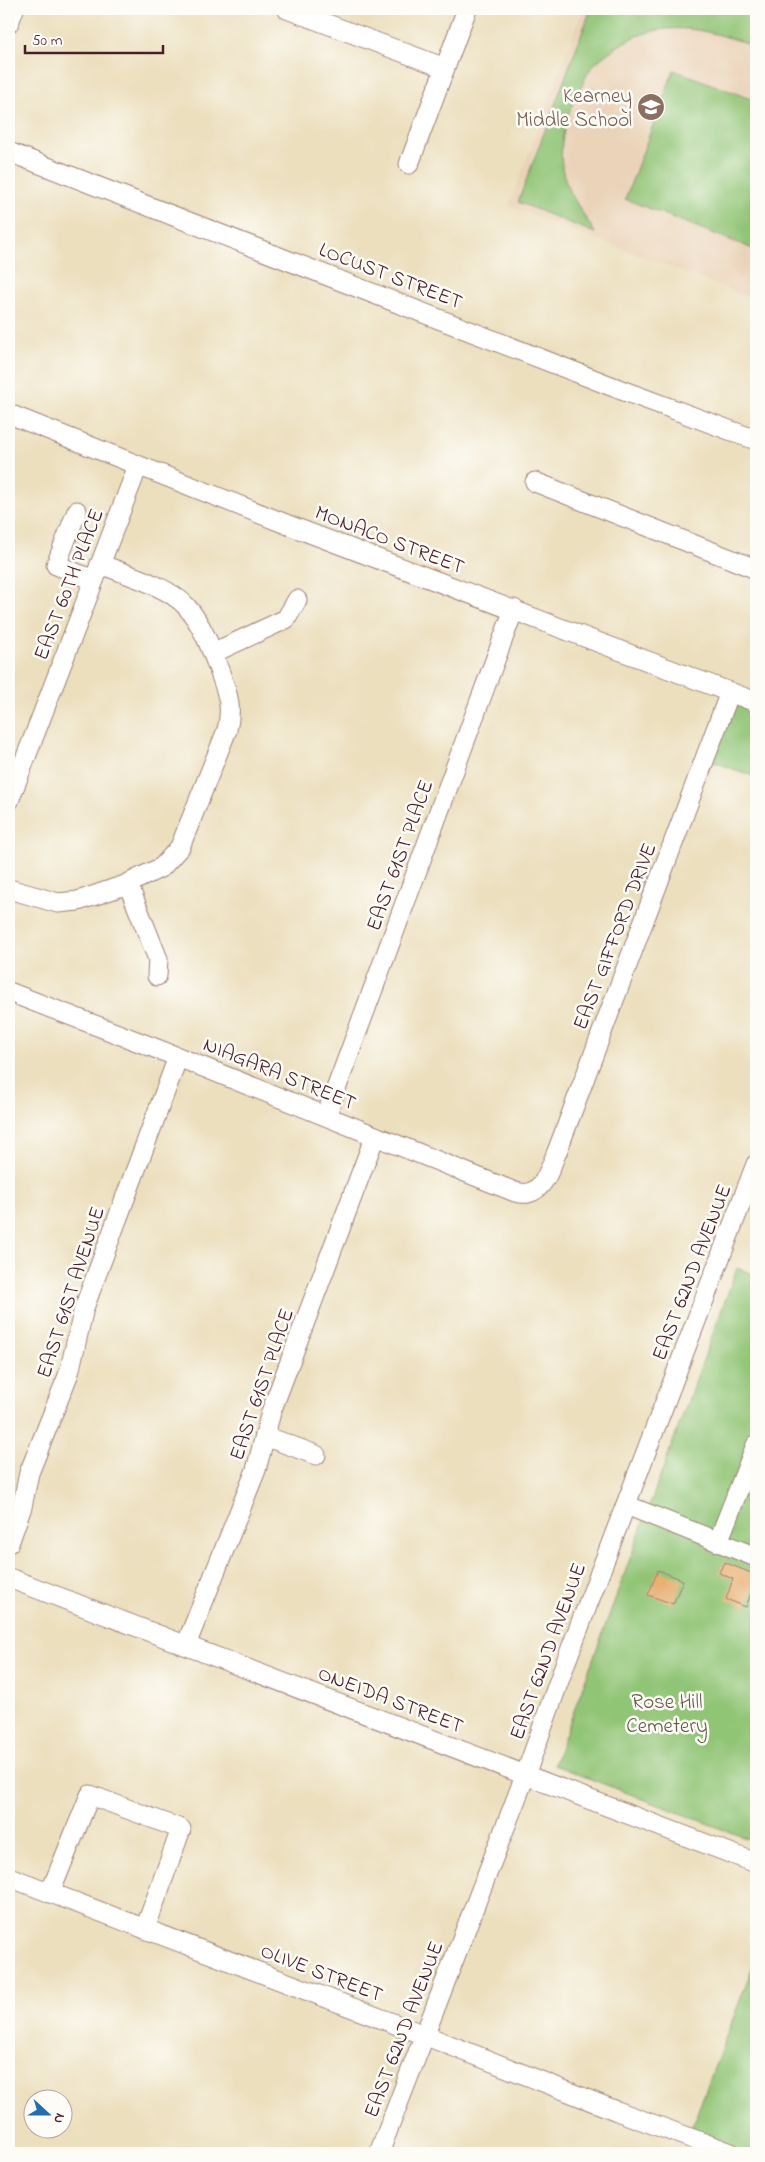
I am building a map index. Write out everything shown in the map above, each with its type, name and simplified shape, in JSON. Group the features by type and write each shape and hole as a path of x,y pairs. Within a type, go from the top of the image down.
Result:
{"street":[{"path":"9,23 14,9"},
{"path":"287,9 445,68"},
{"path":"409,164 467,9"},
{"name":"LOCUST STREET","path":"9,152 756,440"},
{"name":"MONACO STREET","path":"9,414 138,466 756,702"},
{"name":"EAST 60TH PLACE","path":"9,801 138,466"},
{"path":"535,482 756,569"},
{"path":"9,889 58,902 78,901 128,884 162,867 180,847 227,730 231,715 228,694 210,642 185,605 157,586 56,565 77,511"},
{"path":"213,653 286,619 297,600"},
{"name":"EAST 61ST PLACE","path":"326,1116 514,609"},
{"name":"EAST GIFFORD DRIVE","path":"534,1190 545,1178 558,1149 730,692"},
{"path":"128,884 158,959 157,976"},
{"name":"NIAGARA STREET","path":"9,992 178,1056 515,1192 528,1193 534,1190"},
{"name":"EAST 61ST AVENUE","path":"9,1543 22,1507 29,1473 69,1373 84,1308 178,1056"},
{"name":"EAST 61ST PLACE","path":"186,1645 256,1470 271,1412 375,1136"},
{"name":"EAST 62ND AVENUE","path":"379,2153 525,1776 756,1164"},
{"path":"265,1436 316,1455"},
{"path":"718,1542 756,1445"},
{"path":"626,1505 756,1557"},
{"name":"ONEIDA STREET","path":"9,1578 756,1863"},
{"path":"50,1893 90,1795 181,1829 145,1929"},
{"name":"OLIVE STREET","path":"9,1877 424,2035 616,2111 731,2153"}],"shaded area":[{"name":"Kearney Middle School","path":"583,9 756,9 756,300 509,206"}],"green space":[{"path":"591,9 756,9 756,47 702,31 667,29 633,38 605,55 591,68 569,113 561,153 565,180 595,233 518,202"},
{"path":"674,70 756,101 756,250 625,199"},
{"path":"730,692 756,702 756,777 705,759"},
{"name":"Rose Hill Cemetery","path":"737,1268 756,1275 756,1842 554,1765"},
{"path":"756,1958 756,2153 730,2153 688,2137"}],"building":[{"path":"724,1562 756,1575 746,1607 726,1599 733,1579 719,1573"},
{"path":"658,1570 683,1580 673,1604 648,1595"}],"place":[{"name":"Kearney Middle School","path":"651,107"}]}
